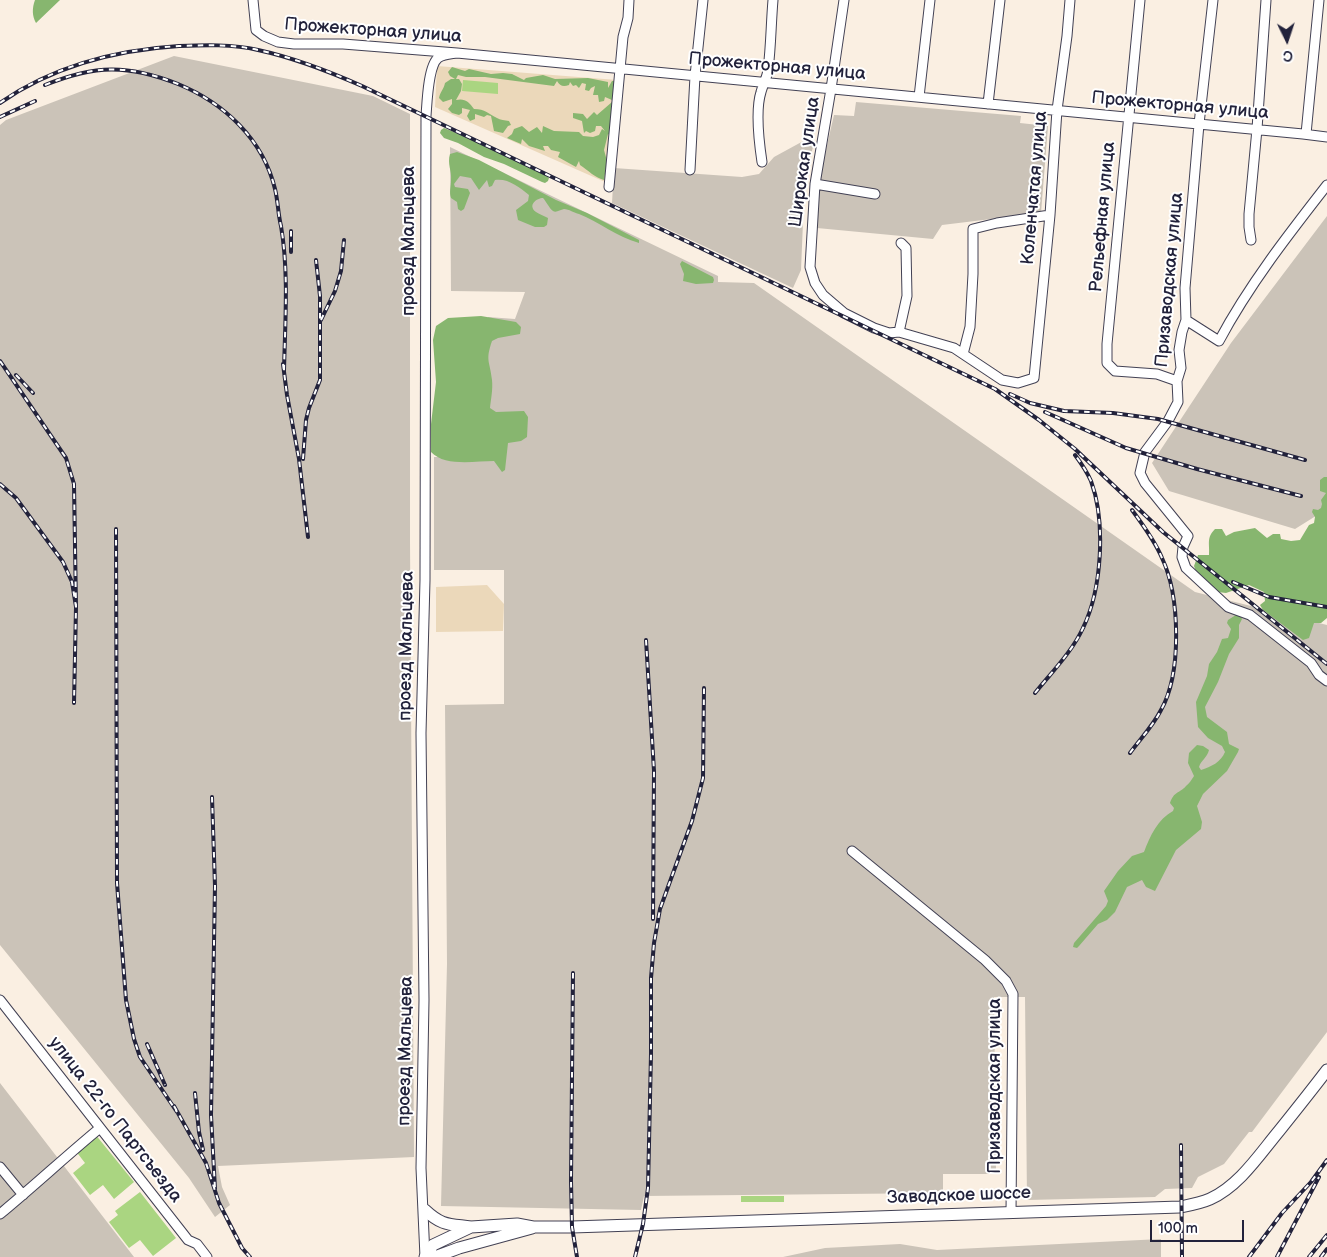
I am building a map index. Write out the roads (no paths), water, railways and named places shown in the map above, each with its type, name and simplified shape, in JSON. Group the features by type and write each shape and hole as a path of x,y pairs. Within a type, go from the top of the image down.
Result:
{"main road":[{"name":"Заводское шоссе","path":"425,1257 433,1245 471,1227 517,1224 533,1227 1180,1207 1210,1199 1223,1192 1238,1179 1258,1158 1327,1070"},
{"path":"424,1210 444,1224 471,1227"},
{"name":"Заводское шоссе","path":"435,1257 533,1227"},
{"path":"425,1257 430,1257"}],"street":[{"name":"Прожекторная улица","path":"253,0 256,30 278,42 294,44 343,44 457,53 1306,134 1327,138"},
{"path":"609,187 623,37 628,18 629,0"},
{"path":"690,170 695,76 703,0"},
{"path":"762,162 758,126 761,93 765,83 773,0"},
{"name":"Широкая улица","path":"844,0 815,184 810,267 823,296 844,313 858,321 889,333 899,332"},
{"path":"918,97 930,0"},
{"path":"988,104 1000,0"},
{"name":"Коленчатая улица","path":"963,354 1002,380 1018,383 1034,378 1050,216 1057,110 1070,0"},
{"name":"Рельефная улица","path":"1140,0 1107,344 1107,363 1116,371 1157,374 1177,381"},
{"name":"Призаводская улица","path":"1213,0 1199,124 1184,288 1186,320 1179,350 1181,368 1177,381 1178,402 1168,421 1145,452 1140,473 1188,536 1183,546 1182,557 1186,568 1228,607 1250,615 1305,658 1327,682"},
{"path":"1251,240 1249,214 1266,0"},
{"path":"1306,134 1319,0"},
{"name":"проезд Мальцева","path":"425,1257 422,1168 424,1000 421,733 425,580 426,116 429,84 435,61 443,55 457,53"},
{"path":"815,184 875,194"},
{"path":"1186,320 1219,341 1234,313 1260,274 1327,185"},
{"path":"901,243 906,248 907,296 899,332 954,348 963,354 970,327 973,229 997,223 1050,216"},
{"name":"Призаводская улица","path":"852,851 985,960 1006,981 1013,994 1011,1213"},
{"name":"улица 22-го Партсъезда","path":"0,1000 188,1240 197,1244 207,1257"},
{"path":"0,1214 100,1128"},
{"path":"0,1167 23,1195"}],"railway":[{"path":"0,103 41,79 85,62 131,51 179,46 209,45 248,48 298,61 349,80 995,389 1039,420 1075,449 1163,532 1327,664"},
{"path":"45,85 63,78 96,71 127,70 160,77 211,101 226,112 251,139 269,171 276,194 281,226 286,280 284,371"},
{"path":"0,117 35,101"},
{"path":"291,231 291,252"},
{"path":"321,320 335,291 341,271 344,240"},
{"path":"303,459 306,420 320,380 320,296 316,260"},
{"path":"0,361 66,458 74,484 76,607"},
{"path":"283,364 299,459 308,537"},
{"path":"16,375 33,393"},
{"path":"1010,394 1030,403 1064,411 1113,413 1158,419 1305,460"},
{"path":"1045,412 1126,448 1301,496"},
{"path":"1035,693 1067,654 1083,628 1098,575 1100,535 1096,497 1091,481 1075,455"},
{"path":"0,484 16,498 63,562 72,582 76,607 74,703"},
{"path":"1130,753 1154,722 1168,694 1173,676 1176,634 1175,613 1168,574 1156,545 1132,510"},
{"path":"116,529 117,883 126,1000 134,1039 140,1057 177,1112"},
{"path":"1233,582 1269,597 1327,607"},
{"path":"646,640 654,771 653,919"},
{"path":"635,1257 643,1224 648,1188 651,978 654,943 660,909 692,821 703,778 704,688"},
{"path":"212,797 215,886 211,1115 215,1189"},
{"path":"573,973 571,1181 572,1227 577,1257"},
{"path":"147,1044 165,1085"},
{"path":"195,1093 203,1150"},
{"path":"174,1106 206,1163 219,1203 242,1248 250,1257"},
{"path":"1181,1145 1182,1257"},
{"path":"1249,1257 1282,1213 1311,1182 1327,1160"},
{"path":"1277,1257 1319,1177"},
{"path":"1309,1257 1327,1235"},
{"path":"1321,1257 1327,1249"}]}
